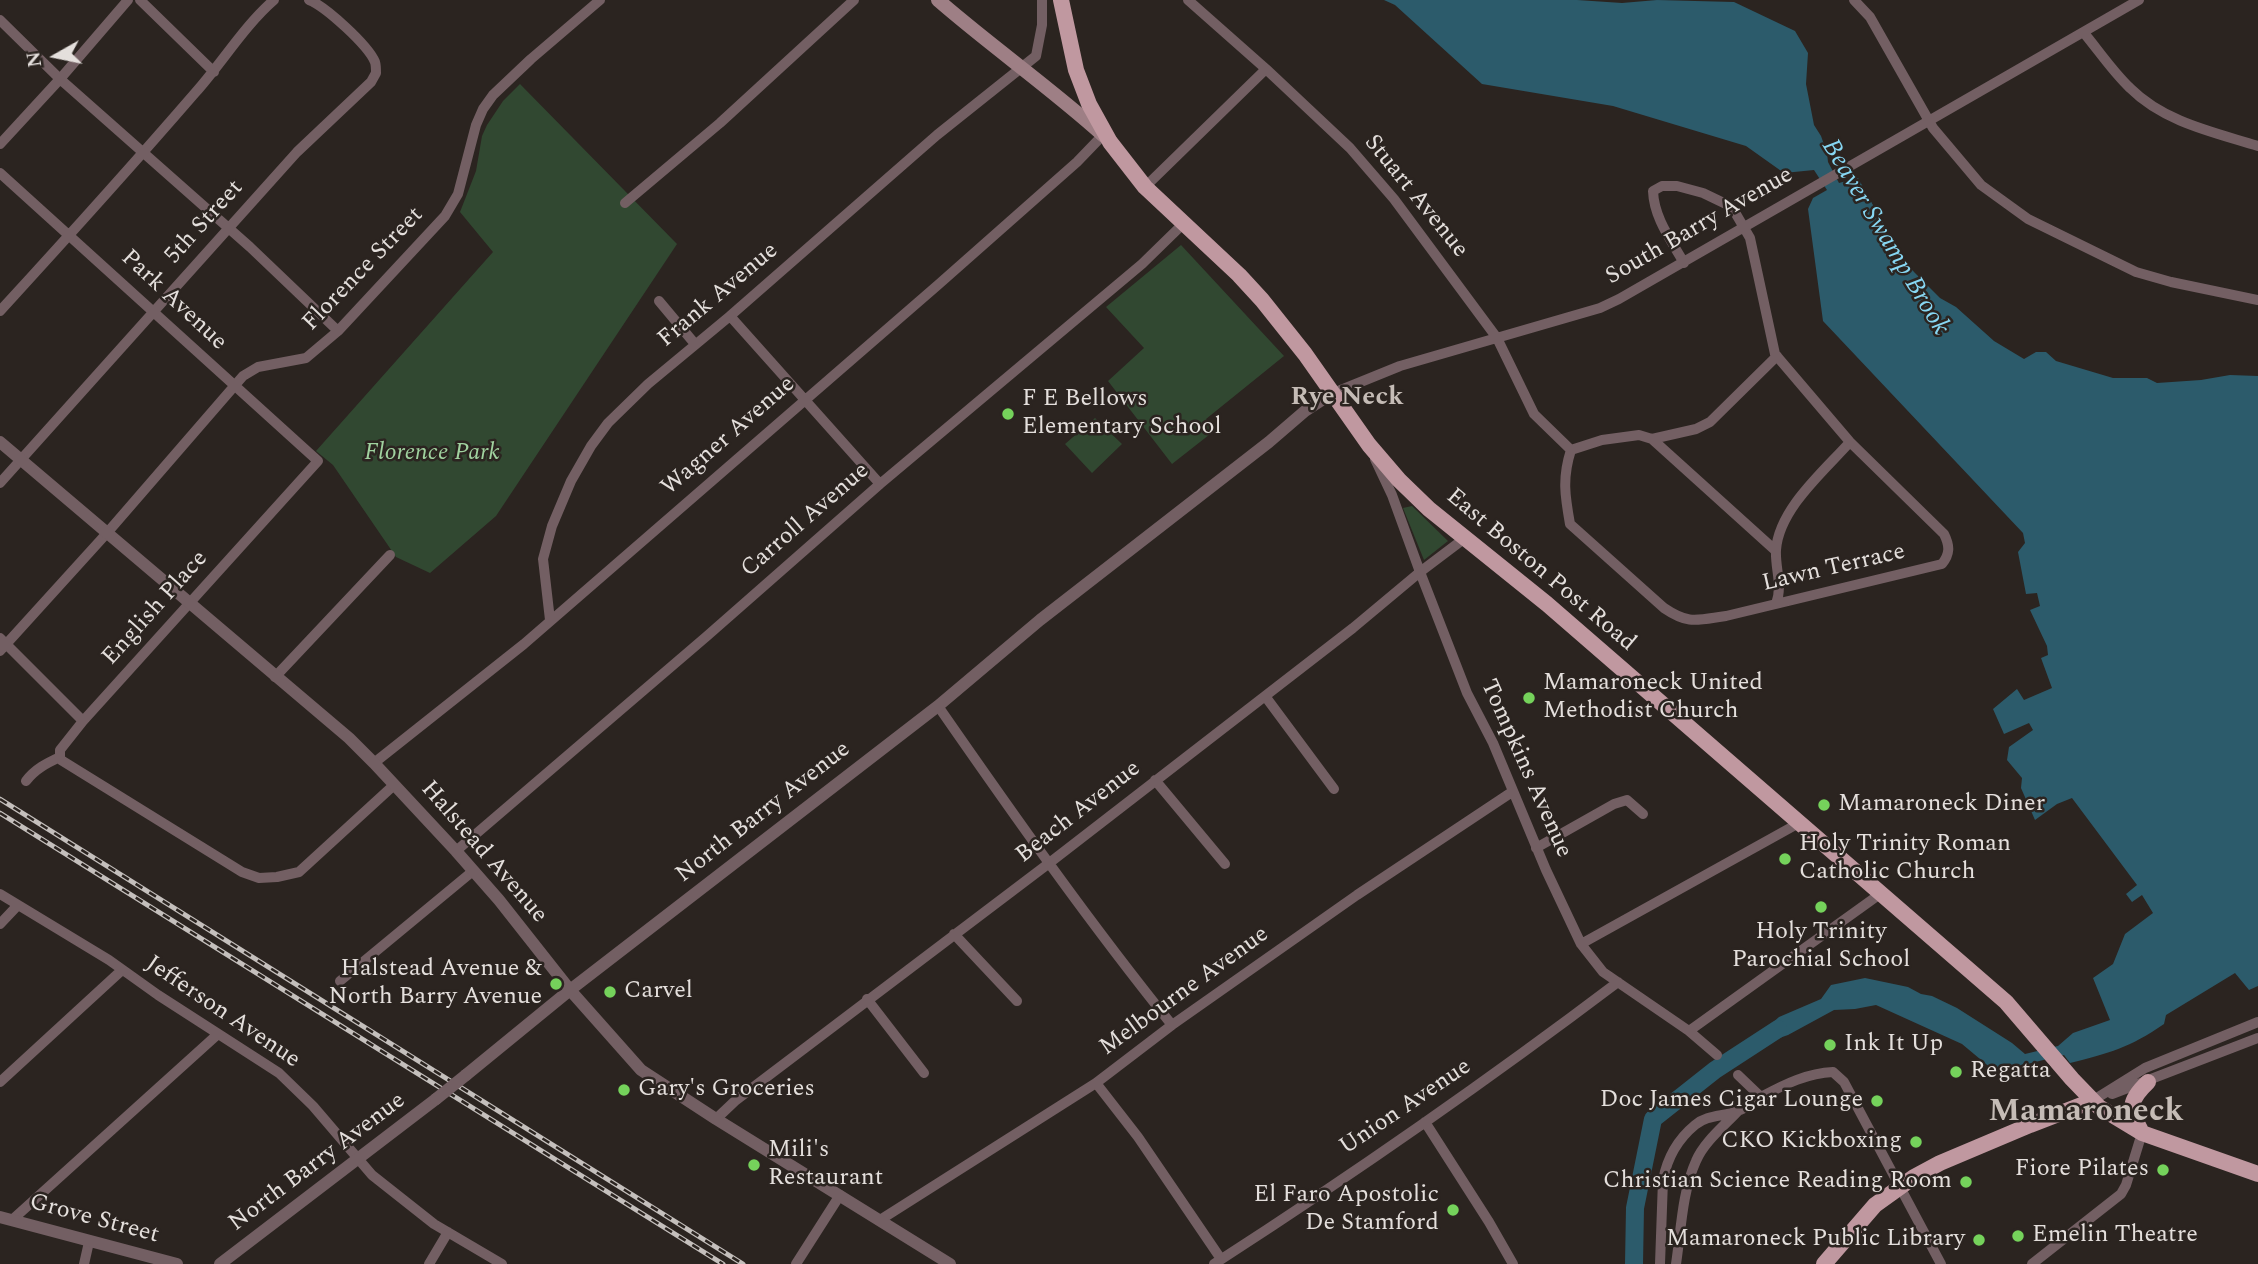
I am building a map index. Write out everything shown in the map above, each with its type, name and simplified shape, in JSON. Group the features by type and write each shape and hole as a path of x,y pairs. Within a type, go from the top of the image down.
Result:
{"main road":[{"path":"938,0 977,35 1022,67 1107,139"},
{"name":"East Boston Post Road","path":"1061,0 1076,70 1107,139 1145,187 1262,300 1296,342 1369,445 1399,480 1429,509 1556,612 2006,1002 2092,1101 2142,1133 2258,1174"},
{"path":"2142,1133 2132,1113 2133,1098 2148,1082"},
{"path":"1824,1264 1875,1205 1914,1177 1940,1163 2092,1101"}],"street":[{"path":"0,144 128,0"},
{"path":"140,0 214,72"},
{"path":"0,311 144,153 274,0"},
{"name":"5th Street","path":"0,483 297,152 371,82 376,73 374,60 330,13 309,0"},
{"name":"Florence Street","path":"2,644 107,533 204,423 233,385 258,367 306,358 338,331 446,216 458,194 476,125 483,109 531,59 600,0"},
{"path":"625,203 720,123 854,0"},
{"path":"1022,67 1035,56 1042,25 1042,0"},
{"name":"Stuart Avenue","path":"1188,0 1350,148 1394,199 1497,338 1534,414 1571,450"},
{"path":"1854,0 1870,17 1928,120 1981,185 2028,219 2136,272 2258,300"},
{"name":"South Barry Avenue","path":"1331,394 1400,366 1600,308 1684,263 2139,0"},
{"path":"0,20 60,79 229,228 338,331"},
{"path":"2084,33 2129,88 2154,108 2187,124 2258,146"},
{"name":"Frank Avenue","path":"550,620 543,559 552,526 571,481 591,446 608,424 648,384 937,135 1022,67"},
{"path":"1145,187 1266,69"},
{"name":"Wagner Avenue","path":"374,762 550,620 1077,162 1107,139"},
{"name":"Park Avenue","path":"0,173 318,461"},
{"path":"1652,439 1696,429 1710,422 1777,356 1769,334 1750,238 1744,228 1728,205 1703,193 1678,186 1662,186 1653,191 1654,201 1660,221 1684,263"},
{"name":"Carroll Avenue","path":"456,851 880,484 1142,264 1184,223"},
{"path":"659,301 695,344"},
{"path":"730,316 880,484"},
{"name":"Lawn Terrace","path":"1571,450 1565,468 1564,488 1570,524 1664,608 1681,619 1697,620 1776,604 1942,564 1949,551 1944,534 1850,442 1777,356"},
{"name":"North Barry Avenue","path":"220,1264 466,1076 570,990 938,706 1050,612 1305,411 1331,394"},
{"path":"1571,450 1602,440 1639,435 1652,439 1776,551"},
{"name":"Halstead Avenue","path":"0,442 374,762 499,900 570,990 641,1070 950,1264"},
{"path":"1776,604 1780,592 1776,551 1782,525 1794,505 1850,442"},
{"name":"Tompkins Avenue","path":"1369,445 1392,495 1467,693 1493,743 1536,848 1581,944 1603,972 1689,1031 1717,1055"},
{"name":"English Place","path":"26,782 31,774 44,764 60,757 60,750 83,721 318,461"},
{"name":"Beach Avenue","path":"716,1119 735,1101 1048,864 1465,538"},
{"path":"275,677 390,555"},
{"path":"2,644 83,721"},
{"path":"1265,695 1334,789"},
{"path":"938,706 1048,864 1172,1025"},
{"path":"60,757 242,872 260,878 299,872 394,785"},
{"path":"1155,780 1225,864"},
{"name":"Melbourne Avenue","path":"880,1220 1096,1083 1172,1025 1357,895 1512,792"},
{"path":"1536,848 1614,804 1627,800 1643,814"},
{"path":"1581,944 1799,823"},
{"path":"340,981 473,871"},
{"name":"Jefferson Avenue","path":"0,894 279,1073 313,1106 372,1175 395,1195 448,1232 502,1264"},
{"path":"1689,1031 1880,894"},
{"path":"0,923 18,905"},
{"path":"954,934 1017,1001"},
{"path":"0,1082 122,970"},
{"name":"Union Avenue","path":"1218,1261 1425,1122 1618,982"},
{"path":"867,999 925,1073"},
{"path":"2092,1101 2145,1068 2258,1022"},
{"path":"6,1218 218,1034"},
{"path":"2092,1101 2148,1082 2258,1038"},
{"path":"1676,1264 1685,1200 1696,1159 1738,1111 1798,1079 1820,1072 1833,1072 1844,1082 1941,1264"},
{"path":"1738,1075 1761,1097"},
{"path":"1096,1083 1138,1137 1218,1261"},
{"path":"1660,1264 1662,1180 1674,1150 1695,1125 1706,1118 1738,1111"},
{"path":"1425,1122 1513,1264"},
{"path":"2038,1262 2121,1194 2142,1133"},
{"path":"796,1264 841,1195"},
{"name":"Grove Street","path":"6,1218 177,1264"},
{"path":"429,1264 448,1232"},
{"path":"84,1264 89,1242"}],"green space":[{"name":"Florence Park","path":"520,84 677,244 496,516 430,573 396,557 333,465 316,451 493,252 460,212 476,171 482,136 487,125 503,101"},
{"path":"1181,245 1284,356 1206,419 1214,431 1172,464 1108,381 1144,348 1106,307"},
{"path":"1095,418 1122,444 1092,473 1065,444"},
{"path":"1412,506 1448,541 1424,560 1403,508"}],"water":[{"name":"Beaver Swamp Brook","path":"1384,0 1734,2 1795,31 1808,53 1806,84 1814,125 1839,183 1858,178 1900,254 1914,272 1940,298 1956,307 1994,341 2024,359 2036,352 2046,352 2056,361 2113,378 2147,378 2157,383 2230,375 2258,376 2258,986 2249,990 2235,973 2166,1015 2164,1024 2129,1044 2108,1053 2070,1063 2064,1055 2031,1063 2017,1070 1992,1069 1962,1044 1876,1005 1834,1010 1788,1035 1762,1044 1753,1040 1779,1017 1821,999 1831,985 1865,978 1908,987 1932,996 1957,1008 2025,1054 2058,1046 2073,1033 2110,1020 2093,978 2113,964 2125,934 2153,913 2142,895 2132,902 2126,894 2137,885 2072,798 2057,804 2035,820 2021,788 2022,778 2007,760 2009,747 2033,730 2029,723 2004,734 1993,709 2017,689 2024,700 2052,688 2041,658 2048,655 2047,646 2030,610 2040,606 2037,593 2026,594 2018,552 2025,543 2023,533 1823,321 1808,209 1813,198 1827,190 1814,170 1784,173 1746,146 1613,106 1482,84 1395,5"}],"waterway":[{"path":"1634,1264 1635,1208 1653,1119 1715,1070 1778,1029"}],"railway":[{"path":"0,799 743,1264"},
{"path":"0,813 723,1264"}],"place":[{"name":"F E Bellows Elementary School","path":"1008,414"},
{"name":"Mamaroneck United Methodist Church","path":"1529,698"},
{"name":"Mamaroneck Diner","path":"1824,805"},
{"name":"Holy Trinity Roman Catholic Church","path":"1785,859"},
{"name":"Holy Trinity Parochial School","path":"1821,907"},
{"name":"Halstead Avenue & North Barry Avenue","path":"556,984"},
{"name":"Carvel","path":"610,992"},
{"name":"Ink It Up","path":"1830,1045"},
{"name":"Regatta","path":"1956,1072"},
{"name":"Gary's Groceries","path":"624,1090"},
{"name":"Doc James Cigar Lounge","path":"1877,1101"},
{"name":"CKO Kickboxing","path":"1916,1142"},
{"name":"Mili's Restaurant","path":"754,1165"},
{"name":"Fiore Pilates","path":"2163,1170"},
{"name":"Christian Science Reading Room","path":"1966,1182"},
{"name":"El Faro Apostolic De Stamford","path":"1453,1210"},
{"name":"Emelin Theatre","path":"2018,1236"},
{"name":"Mamaroneck Public Library","path":"1979,1240"}],"district":[{"name":"Rye Neck","path":"1347,399"},
{"name":"Mamaroneck","path":"2086,1114"}]}
